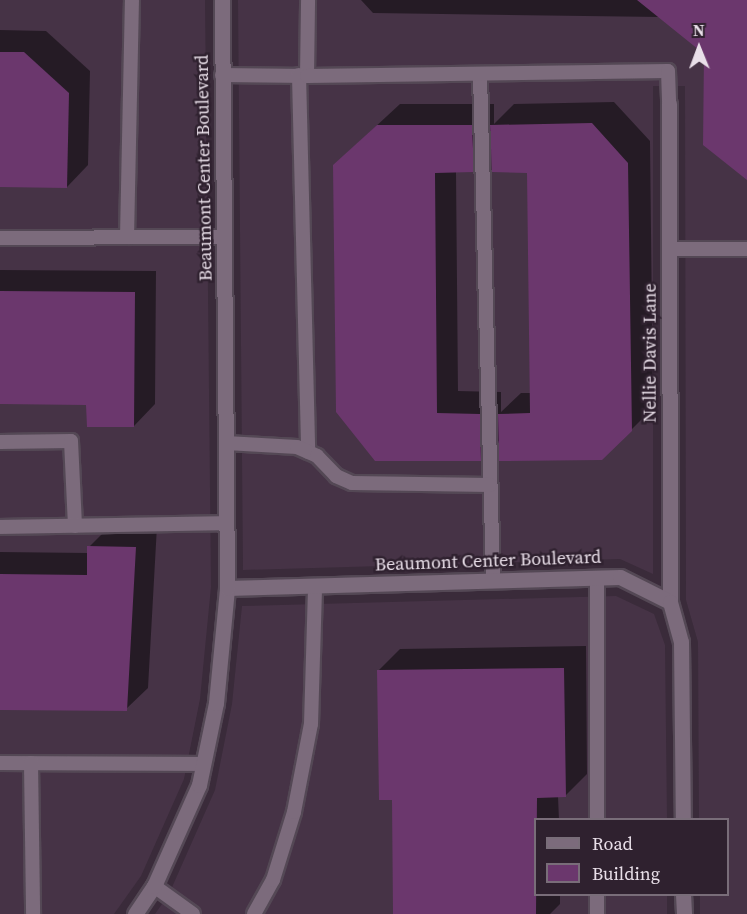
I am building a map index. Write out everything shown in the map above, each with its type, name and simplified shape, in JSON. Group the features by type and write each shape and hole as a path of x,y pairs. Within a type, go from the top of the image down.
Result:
{"street":[{"name":"Beaumont Center Boulevard","path":"135,914 154,886 199,785 216,703 227,588 222,0"},
{"name":"Nellie Davis Lane","path":"669,104 670,602"},
{"name":"Beaumont Center Boulevard","path":"227,588 620,577 670,602"},
{"path":"670,602 681,642 683,818"},
{"path":"683,896 684,914"}],"lane":[{"path":"127,237 132,0"},
{"path":"308,0 303,75 308,452"},
{"path":"222,75 668,71 669,104"},
{"path":"480,74 493,581"},
{"path":"0,238 224,237"},
{"path":"669,249 747,249"},
{"path":"0,442 71,441 75,526"},
{"path":"226,443 297,447 317,456 336,476 352,483 490,485"},
{"path":"0,527 226,523"},
{"path":"597,578 597,818"},
{"path":"254,914 273,880 294,812 311,724 315,586"},
{"path":"0,764 203,764"},
{"path":"31,764 33,914"},
{"path":"154,886 193,914"},
{"path":"597,896 597,914"}],"shaded area":[{"path":"0,0 205,0 211,587 200,699 184,779 141,876 114,914 0,914"},
{"path":"238,0 747,0 747,914 700,914 700,896 729,896 729,818 699,818 698,642 686,600 685,86 653,86 653,574 620,559 243,570"},
{"path":"616,596 654,614 665,645 667,818 534,818 534,896 667,896 667,914 155,914 169,894 215,790 232,704 242,606"}],"building":[{"path":"637,0 747,0 747,180 703,145 704,54"},
{"path":"0,52 24,52 69,93 67,188 0,187"},
{"path":"592,123 628,163 632,431 602,460 499,461 498,414 530,413 527,173 492,172 490,125"},
{"path":"377,125 472,125 474,172 435,173 437,413 480,414 481,461 375,461 336,412 333,165"},
{"path":"0,291 135,292 134,427 87,427 86,405 0,404"},
{"path":"87,546 136,547 127,711 0,710 0,574 87,575"},
{"path":"564,668 566,797 537,798 537,818 534,818 536,914 393,914 392,800 379,800 377,670"}]}
